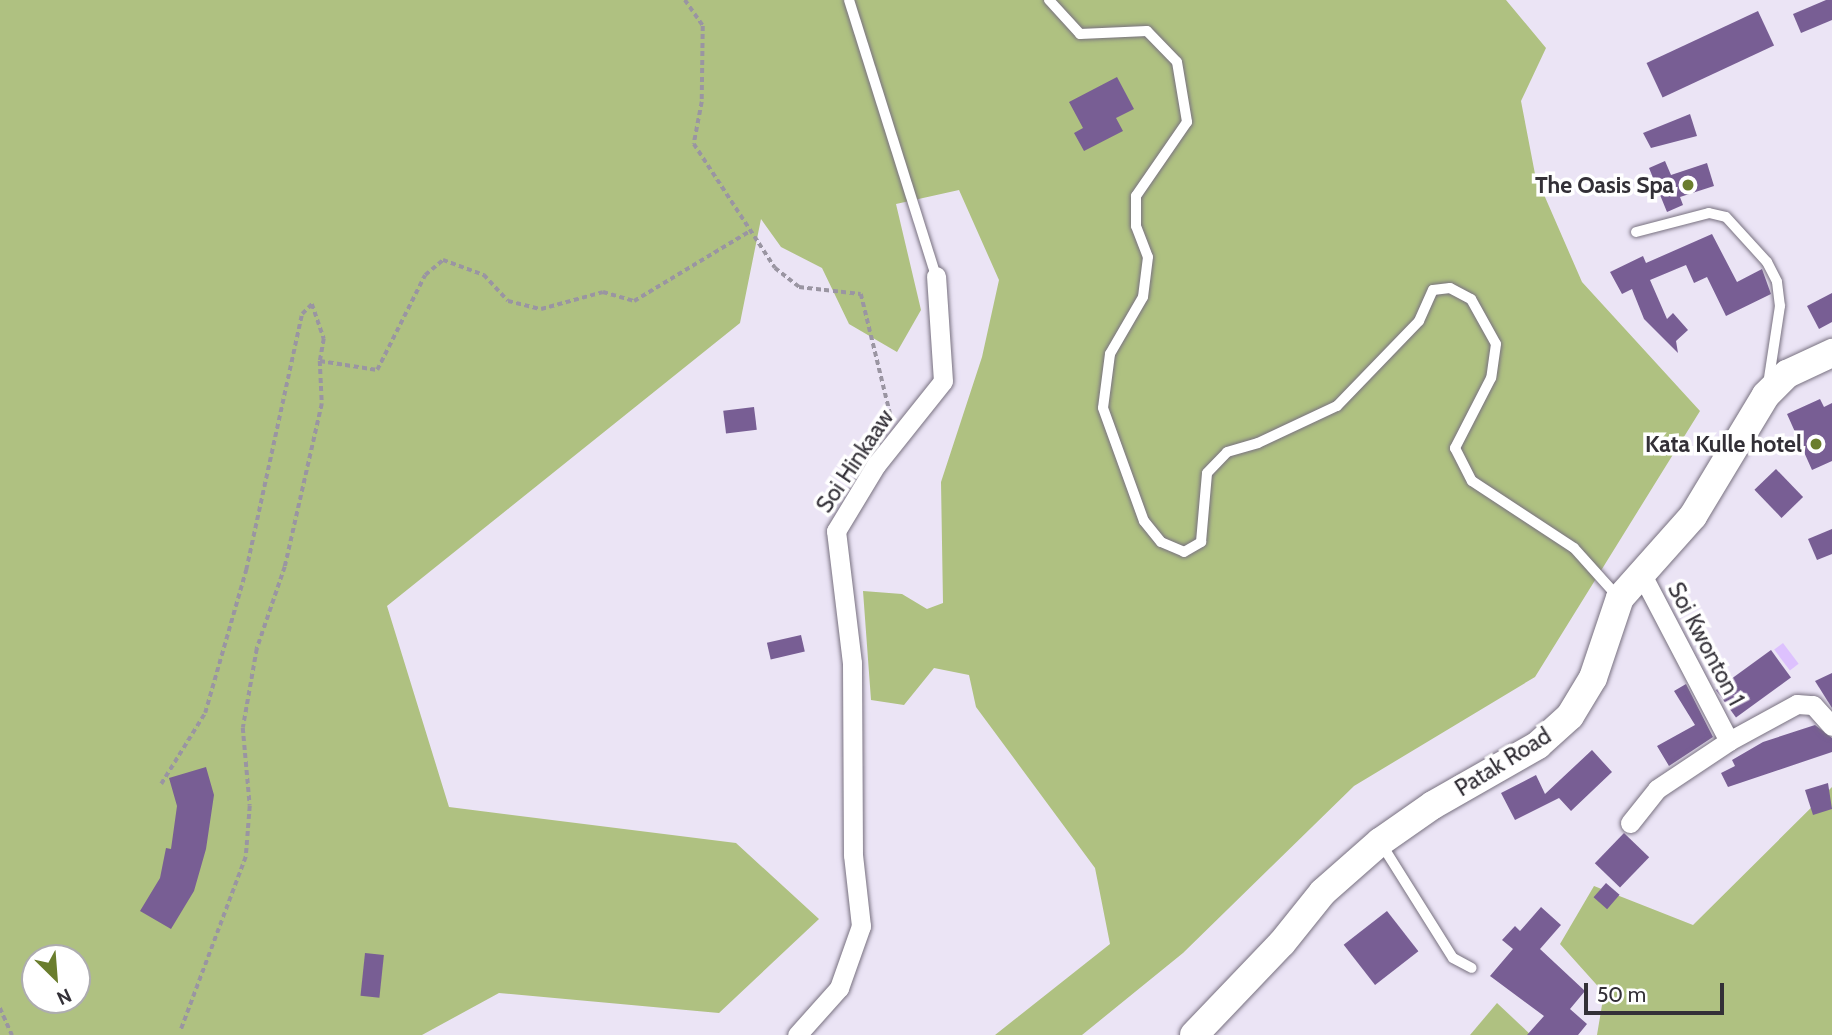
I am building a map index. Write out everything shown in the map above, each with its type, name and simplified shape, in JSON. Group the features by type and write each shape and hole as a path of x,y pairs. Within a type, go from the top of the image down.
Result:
{"main road":[{"name":"Patak Road","path":"1194,1035 1282,943 1322,892 1380,842 1433,805 1538,745 1570,716 1593,678 1620,598 1640,571 1693,516 1766,395 1787,374 1832,353"}],"street":[{"name":"Soi Hinkaaw","path":"797,1035 839,988 860,926 853,855 852,663 836,531 897,439 943,381 936,276"},
{"name":"Soi Kwonton 1","path":"1640,571 1729,741"},
{"path":"1630,823 1657,789 1729,741 1797,704 1813,705 1832,726"}],"lane":[{"name":"Soi Hinkaaw","path":"849,0 936,276"},
{"path":"1049,0 1080,34 1147,31 1177,62 1187,122 1136,196 1136,226 1147,257 1143,297 1110,354 1103,408 1144,522 1161,542 1184,552 1201,542 1207,473 1227,452 1258,443 1337,406 1419,321 1433,290 1450,288 1471,299 1496,344 1491,378 1455,448 1472,481 1574,548 1620,598"},
{"path":"1636,232 1709,213 1726,217 1767,262 1777,282 1780,306 1766,395"},
{"path":"1380,842 1453,958 1472,968"}],"path":[{"path":"685,0 703,26 702,102 694,144 775,268 799,287 861,294 897,439"},
{"path":"320,361 377,370 425,275 443,260 484,275 508,301 541,309 603,292 634,301 750,231"},
{"path":"162,784 205,713 246,570 302,314 312,304 324,339 320,361 322,404 285,567 257,649 243,728 250,806 246,857 181,1030"},
{"path":"0,1008 12,1035"}],"green space":[{"path":"0,0 1506,0 1546,48 1521,101 1535,174 1582,282 1700,411 1535,677 1354,786 1183,953 1082,1035 995,1035 1110,944 1095,868 976,707 969,675 934,668 904,705 871,700 863,591 902,594 927,609 943,603 941,482 982,357 999,280 959,190 896,204 921,310 897,352 849,324 822,268 781,247 761,219 740,323 387,606 449,807 736,843 819,919 719,1013 499,993 422,1035 0,1035"},
{"path":"1832,787 1832,1035 1597,1035 1604,993 1560,944 1594,886 1693,925"},
{"path":"1497,1003 1531,1035 1470,1035"}],"shaded area":[{"path":"1783,643 1799,664 1790,670 1774,650"}],"building":[{"path":"1832,0 1832,20 1801,33 1793,14"},
{"path":"1758,11 1774,45 1663,97 1647,63"},
{"path":"1117,77 1134,109 1116,118 1123,131 1084,151 1074,133 1083,128 1069,102"},
{"path":"1690,114 1697,136 1651,148 1643,133"},
{"path":"1665,161 1671,175 1707,163 1714,186 1680,197 1683,205 1667,212 1649,168"},
{"path":"1712,234 1737,282 1762,269 1771,294 1726,316 1707,277 1694,283 1686,265 1650,280 1667,319 1673,313 1688,330 1676,341 1678,353 1644,319 1632,289 1622,294 1610,272 1643,256 1646,263"},
{"path":"1832,293 1832,322 1819,329 1807,306"},
{"name":"Kata Kulle hotel","path":"1820,399 1824,407 1832,403 1832,461 1812,470 1787,414"},
{"path":"754,407 757,430 726,434 723,411"},
{"path":"1776,469 1803,497 1782,518 1754,490"},
{"path":"1832,529 1832,554 1817,560 1808,539"},
{"path":"801,635 805,652 771,659 767,643"},
{"path":"1771,650 1791,678 1736,717 1716,690"},
{"path":"1832,673 1832,708 1815,681"},
{"path":"1686,684 1713,737 1669,766 1657,746 1695,725 1674,691"},
{"path":"1815,725 1832,738 1832,752 1728,787 1721,773 1735,766 1732,760 1763,742"},
{"path":"1592,750 1612,772 1571,811 1559,798 1515,820 1501,793 1536,775 1545,794"},
{"path":"206,767 214,795 206,849 194,891 171,929 140,911 160,878 166,848 171,849 177,806 169,778"},
{"path":"1828,783 1832,809 1813,815 1805,790"},
{"path":"1624,833 1649,857 1620,888 1595,863"},
{"path":"1606,883 1620,895 1607,909 1594,897"},
{"path":"1541,907 1561,925 1540,949 1585,991 1570,1009 1587,1024 1578,1035 1527,1035 1544,1016 1490,976 1513,949 1502,940 1515,926 1520,931"},
{"path":"1387,911 1418,951 1375,985 1344,945"},
{"path":"365,953 384,955 379,998 361,996"}],"place":[{"name":"The Oasis Spa","path":"1688,185"},
{"name":"Kata Kulle hotel","path":"1816,444"}]}
